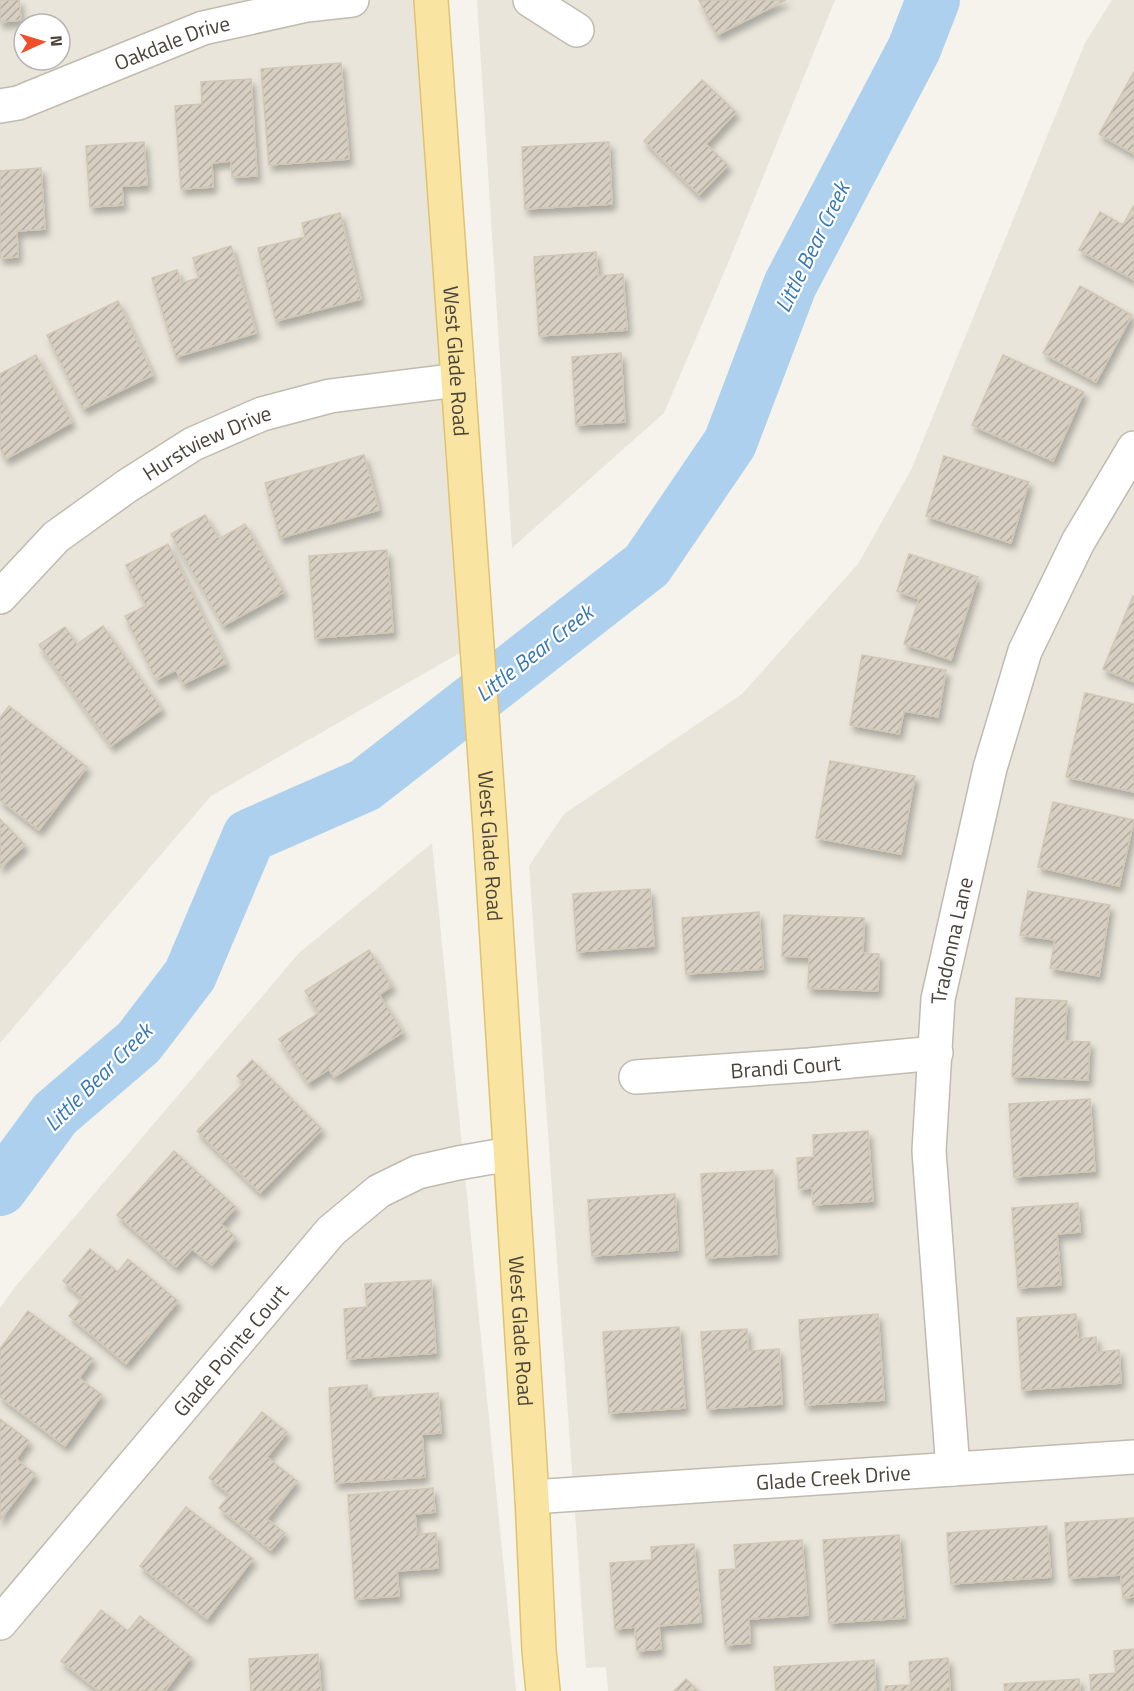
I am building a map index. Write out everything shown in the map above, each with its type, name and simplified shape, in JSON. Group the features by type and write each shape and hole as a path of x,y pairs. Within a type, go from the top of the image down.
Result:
{"main road":[{"name":"West Glade Road","path":"431,0 490,829 543,1691"}],"street":[{"name":"Oakdale Drive","path":"0,106 18,103 203,28 307,5 352,0"},
{"path":"530,0 577,30"},
{"name":"Hurstview Drive","path":"0,597 57,537 127,486 193,444 262,414 330,396 458,380"},
{"name":"Tradonna Lane","path":"953,1469 929,1151 938,999 990,768 1025,651 1078,542 1134,448"},
{"name":"Brandi Court","path":"636,1077 809,1065 936,1053"},
{"name":"Glade Pointe Court","path":"0,1623 331,1231 379,1191 418,1172 510,1154"},
{"name":"Glade Creek Drive","path":"532,1497 1134,1457"}],"shaded area":[{"path":"0,0 426,0 477,643 211,796 0,1043"},
{"path":"477,0 835,0 731,256 664,413 512,548"},
{"path":"1112,0 1134,0 1134,1691 608,1691 606,1667 586,1668 529,866 564,814 742,694 858,564 911,470 1085,43"},
{"path":"432,843 516,1691 0,1691 0,1308 15,1287 299,953"}],"building":[{"path":"0,0 19,0 20,12 12,12 12,21 0,22"},
{"path":"699,0 786,0 717,35"},
{"path":"341,63 349,159 269,165 261,69"},
{"path":"1134,72 1134,154 1099,134"},
{"path":"251,79 257,176 232,177 231,161 212,163 213,187 181,189 175,106 202,104 201,82"},
{"path":"702,80 736,112 706,144 728,165 699,195 644,141"},
{"path":"144,142 147,185 122,186 123,205 90,207 86,146"},
{"path":"609,142 612,204 525,209 522,147"},
{"path":"41,168 45,229 17,231 18,257 0,258 0,171"},
{"path":"1134,205 1134,280 1079,250 1100,212 1123,225"},
{"path":"340,213 361,299 276,321 258,248 305,237 302,223"},
{"path":"231,246 256,333 176,357 152,278 177,270 181,283 199,278 193,258"},
{"path":"596,252 598,276 623,274 627,330 539,336 534,257"},
{"path":"1080,286 1132,315 1096,382 1043,353"},
{"path":"118,301 153,375 83,409 47,335"},
{"path":"621,353 625,422 576,425 572,357"},
{"path":"36,355 72,422 6,459 0,448 0,374"},
{"path":"1003,355 1084,392 1053,461 972,425"},
{"path":"364,455 379,510 280,538 265,483"},
{"path":"944,456 1029,482 1011,543 926,516"},
{"path":"205,515 219,539 245,524 284,592 223,626 171,534"},
{"path":"168,544 226,663 183,684 176,670 156,680 125,616 146,606 126,565"},
{"path":"387,550 393,632 315,638 309,556"},
{"path":"909,554 978,577 951,660 904,644 919,599 897,591"},
{"path":"1134,597 1134,682 1103,669"},
{"path":"103,626 162,709 111,746 39,645 65,627 77,644"},
{"path":"862,655 946,670 938,717 904,711 899,734 850,725"},
{"path":"1085,693 1134,704 1134,792 1066,777"},
{"path":"9,706 87,767 39,830 0,800 0,718"},
{"path":"830,761 915,776 901,854 816,838"},
{"path":"1053,802 1134,820 1119,886 1038,867"},
{"path":"0,819 25,845 0,868"},
{"path":"650,889 654,946 577,952 573,894"},
{"path":"1028,891 1110,905 1099,976 1050,968 1055,940 1020,935"},
{"path":"759,912 763,969 686,974 682,918"},
{"path":"784,915 864,918 863,953 879,954 878,991 808,988 809,957 782,956"},
{"path":"369,950 392,986 379,995 403,1032 334,1077 329,1069 308,1083 279,1039 319,1013 305,991"},
{"path":"1016,998 1067,1001 1065,1041 1090,1042 1088,1080 1012,1076"},
{"path":"252,1060 322,1129 260,1193 197,1131 244,1083 237,1076"},
{"path":"1090,1099 1095,1171 1014,1177 1009,1104"},
{"path":"868,1131 873,1201 813,1205 812,1188 799,1189 797,1158 814,1157 813,1135"},
{"path":"174,1151 236,1207 221,1224 236,1237 212,1265 192,1249 176,1267 117,1215"},
{"path":"773,1170 777,1254 706,1258 701,1174"},
{"path":"675,1194 678,1250 592,1256 588,1200"},
{"path":"1078,1203 1080,1232 1057,1234 1061,1285 1018,1288 1012,1208"},
{"path":"90,1249 118,1272 128,1259 178,1301 126,1364 69,1316 83,1298 63,1281"},
{"path":"431,1280 436,1353 347,1359 344,1309 367,1307 365,1284"},
{"path":"28,1311 93,1359 79,1378 102,1395 65,1446 0,1397 0,1349"},
{"path":"878,1314 884,1400 805,1405 799,1320"},
{"path":"1076,1314 1078,1339 1096,1337 1097,1352 1119,1350 1121,1383 1022,1390 1017,1318"},
{"path":"679,1327 685,1408 609,1413 603,1332"},
{"path":"747,1329 748,1351 779,1349 782,1404 707,1409 701,1332"},
{"path":"367,1385 368,1398 438,1393 441,1433 422,1434 425,1477 335,1483 329,1388"},
{"path":"262,1412 287,1432 267,1457 297,1481 267,1519 285,1533 271,1550 219,1508 230,1495 209,1478"},
{"path":"0,1419 29,1441 16,1459 35,1474 0,1520"},
{"path":"433,1488 435,1512 415,1514 417,1534 436,1533 438,1568 397,1571 399,1596 355,1599 348,1495"},
{"path":"186,1507 253,1559 207,1619 140,1566"},
{"path":"1134,1518 1134,1597 1123,1598 1121,1575 1069,1578 1065,1523"},
{"path":"1047,1526 1051,1577 951,1584 947,1533"},
{"path":"899,1535 905,1618 829,1623 823,1540"},
{"path":"802,1540 808,1615 749,1619 750,1643 725,1645 719,1570 736,1569 734,1545"},
{"path":"694,1544 701,1622 659,1626 661,1649 637,1651 635,1627 615,1629 610,1563 652,1560 651,1547"},
{"path":"101,1610 128,1631 140,1616 191,1657 165,1691 99,1691 61,1661"},
{"path":"1134,1649 1134,1691 1091,1691 1090,1675 1116,1673 1114,1651"},
{"path":"318,1654 321,1691 251,1691 249,1659"},
{"path":"948,1658 950,1691 885,1691 885,1686 911,1685 909,1662"},
{"path":"874,1660 876,1691 776,1691 774,1667"},
{"path":"686,1679 698,1691 674,1691"},
{"path":"1079,1679 1080,1691 1005,1691 1004,1684"}],"waterway":[{"name":"Little Bear Creek","path":"0,1189 55,1114 139,1042 190,975 249,836 365,785 647,565 730,443 790,285 914,49 933,0"}]}
